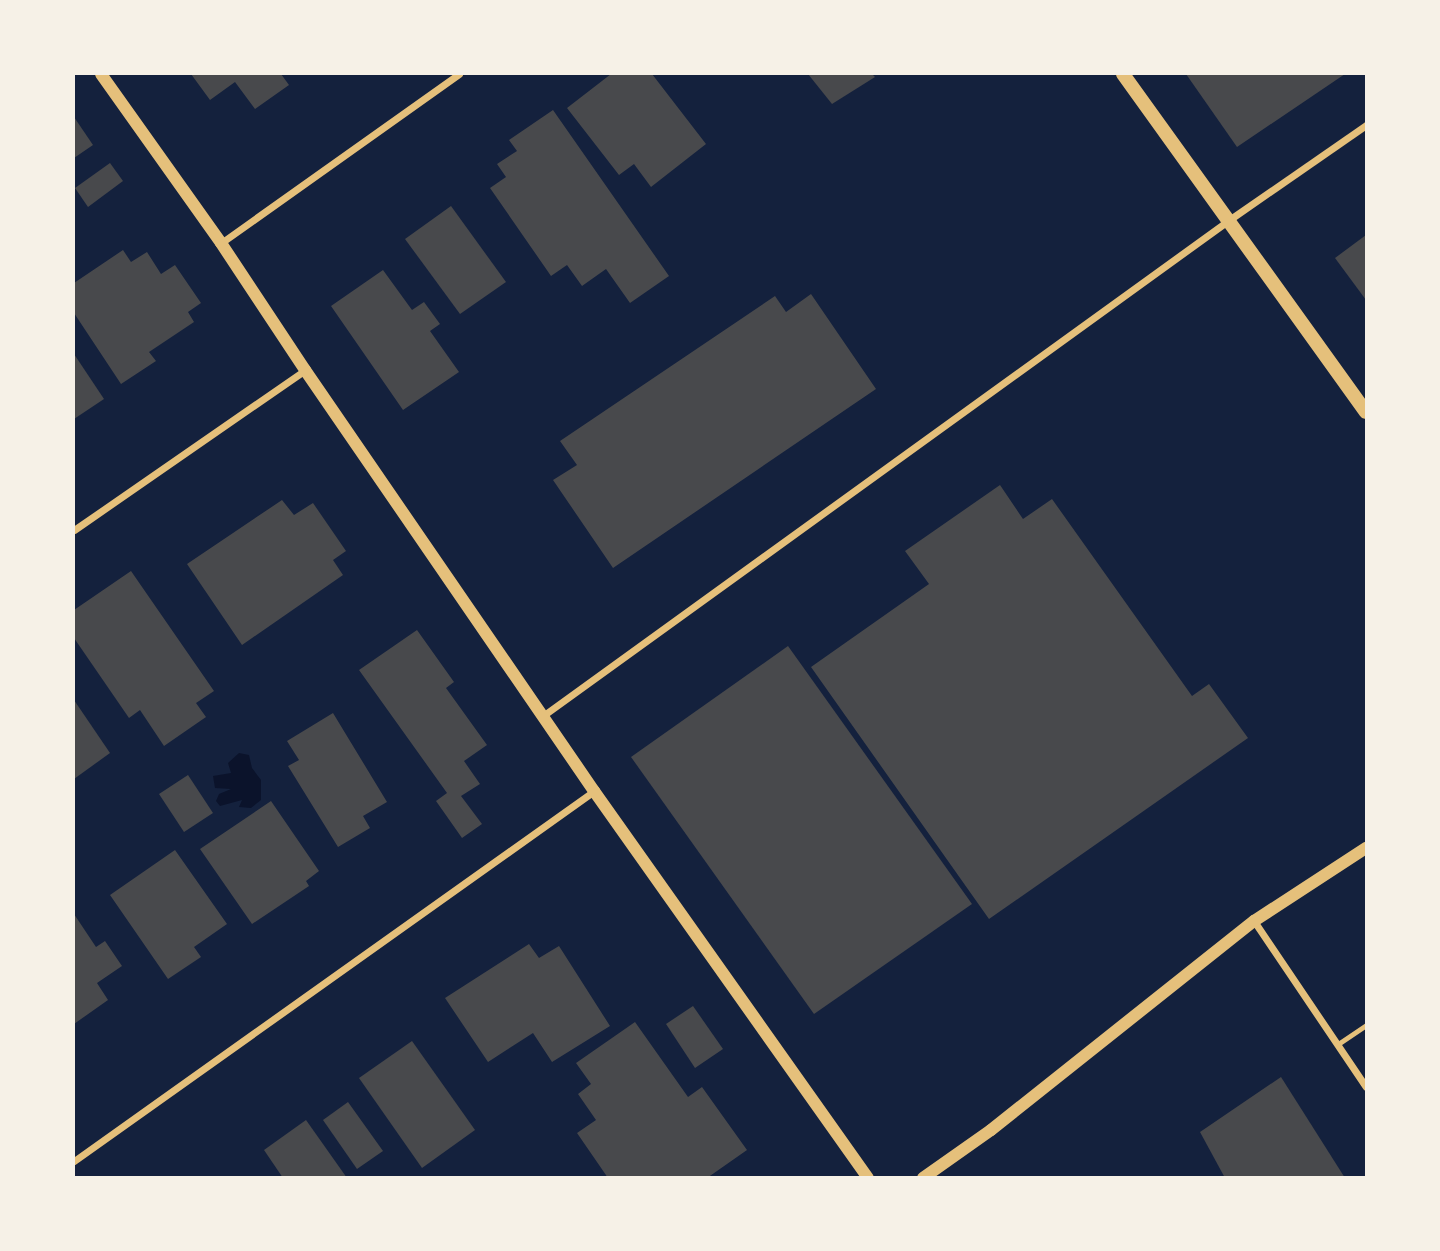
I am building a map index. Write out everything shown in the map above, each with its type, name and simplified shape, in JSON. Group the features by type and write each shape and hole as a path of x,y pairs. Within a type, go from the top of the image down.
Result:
{"main road":[{"path":"1123,74 1367,412"}],"street":[{"path":"101,74 221,243 304,370 594,791 868,1178"},
{"path":"221,243 459,74"},
{"path":"544,715 1229,220 1367,125"},
{"path":"74,530 304,370"},
{"path":"74,1161 594,791"},
{"path":"923,1178 992,1130 1254,921 1367,848"},
{"path":"1254,921 1367,1087"}],"lane":[{"path":"1338,1044 1367,1025"}],"water":[{"path":"239,753 249,755 252,768 261,780 261,800 251,808 239,807 242,800 220,806 216,801 219,794 231,789 215,788 213,776 231,773 228,763"}],"building":[{"path":"191,74 281,74 289,85 255,109 235,82 210,100"},
{"path":"611,74 652,74 706,144 651,187 634,164 619,175 567,108"},
{"path":"808,74 872,74 875,77 832,104"},
{"path":"1186,74 1345,74 1237,147"},
{"path":"553,110 669,276 630,303 606,269 582,286 567,265 551,276 490,188 506,177 497,164 517,151 509,140"},
{"path":"74,117 93,145 74,158"},
{"path":"110,163 123,181 88,207 75,188"},
{"path":"451,206 506,282 460,314 405,239"},
{"path":"1366,235 1366,300 1335,258"},
{"path":"123,250 131,262 147,252 161,274 175,265 201,303 188,312 194,322 149,352 156,361 121,384 74,313 74,283"},
{"path":"383,270 412,310 424,302 440,324 430,331 459,372 403,410 331,306"},
{"path":"811,294 876,389 613,568 553,480 577,465 560,441 775,296 786,312"},
{"path":"74,354 104,399 74,419"},
{"path":"1000,485 1023,519 1052,499 1192,696 1209,684 1248,738 989,919 811,667 929,584 905,551"},
{"path":"282,500 294,515 313,503 346,551 333,560 343,575 242,645 187,564"},
{"path":"131,571 214,691 196,703 206,717 164,746 140,710 129,718 74,638 74,610"},
{"path":"417,630 454,682 446,688 487,745 464,761 480,784 461,796 482,824 462,838 436,801 447,793 359,670"},
{"path":"788,646 972,904 814,1014 631,757"},
{"path":"74,700 110,753 74,779"},
{"path":"333,713 387,802 363,816 370,828 338,847 288,766 299,760 287,741"},
{"path":"188,775 213,813 184,832 159,794"},
{"path":"271,801 319,871 306,881 309,886 252,924 200,849"},
{"path":"175,850 227,924 194,947 201,957 168,979 110,895"},
{"path":"74,914 96,947 105,941 122,966 97,983 108,1000 74,1024"},
{"path":"529,944 539,958 559,946 610,1026 552,1062 533,1033 488,1062 445,998"},
{"path":"693,1006 723,1049 695,1068 666,1024"},
{"path":"635,1022 688,1097 702,1087 747,1150 707,1178 608,1178 577,1133 596,1120 578,1094 591,1084 576,1063"},
{"path":"412,1041 475,1130 422,1168 359,1078"},
{"path":"1281,1077 1345,1178 1225,1178 1200,1132"},
{"path":"348,1102 383,1151 357,1169 323,1120"},
{"path":"306,1120 347,1178 283,1178 264,1150"}]}
